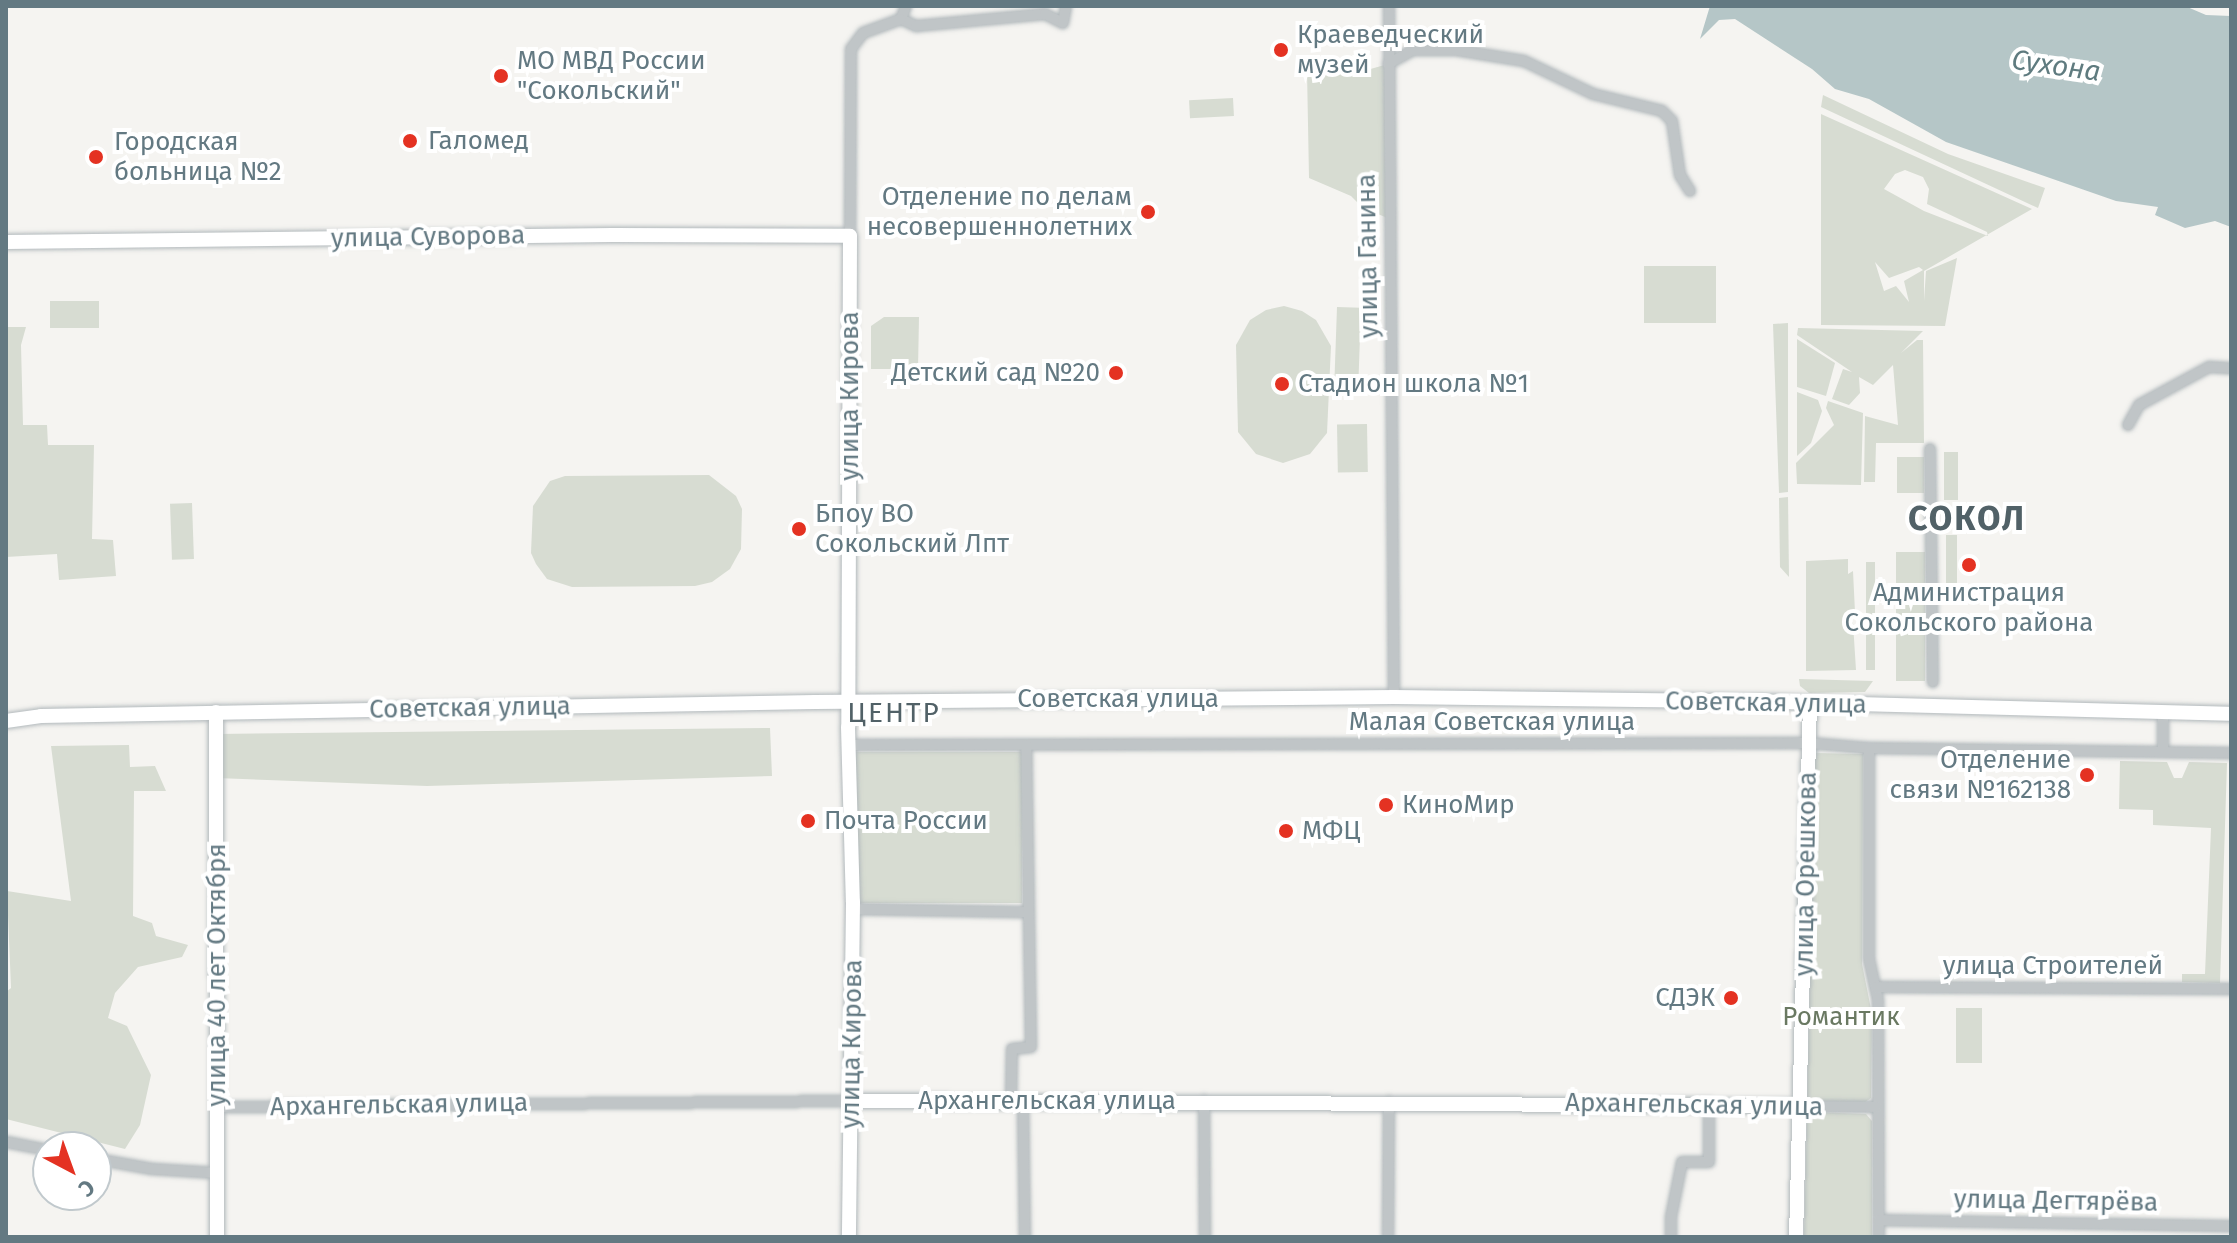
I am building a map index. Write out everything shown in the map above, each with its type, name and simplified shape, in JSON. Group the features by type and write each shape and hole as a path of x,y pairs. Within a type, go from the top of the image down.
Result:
{"street":[{"path":"906,6 901,19 916,26 1045,14 1063,23 1066,6"},
{"name":"улица Ганина","path":"1389,6 1394,697"},
{"name":"улица Кирова","path":"849,1237 853,909 849,745 851,49 863,33 901,19"},
{"path":"1388,64 1413,50 1456,50 1524,61 1611,101 1662,111 1672,121 1680,175 1690,191"},
{"name":"улица Суворова","path":"6,242 612,235 850,236"},
{"path":"2128,425 2139,405 2209,367 2231,368"},
{"path":"1930,449 1933,682"},
{"name":"Советская улица","path":"6,721 41,716 216,712 1394,697 2231,714"},
{"name":"улица Орешкова","path":"1796,1237 1810,704"},
{"name":"улица 40 лет Октября","path":"216,712 217,1237"},
{"path":"2163,714 2163,752"},
{"name":"Малая Советская улица","path":"849,745 1809,743 1869,748 2231,753"},
{"path":"1025,1237 1012,1049 1031,1047 1026,745"},
{"path":"1869,748 1869,959 1878,1000 1876,1107 1879,1237"},
{"path":"853,909 1028,912"},
{"name":"улица Строителей","path":"1875,987 2231,989"},
{"path":"1204,1100 1205,1237"},
{"name":"Архангельская улица","path":"217,1107 1204,1100 1876,1107"},
{"path":"1388,1237 1389,1101"},
{"path":"1671,1237 1671,1217 1682,1162 1709,1162 1709,1103"},
{"path":"6,1142 32,1147"},
{"path":"112,1162 152,1169 217,1173"},
{"name":"улица Дегтярёва","path":"1879,1220 2231,1226"}],"green space":[{"path":"1388,64 1390,219 1363,208 1351,196 1309,178 1307,71 1367,70"},
{"path":"1823,95 1948,154 2045,188 2038,208 1821,107"},
{"path":"1233,98 1234,116 1190,118 1189,100"},
{"path":"1821,114 2032,209 1988,234 1927,204 1929,189 1923,177 1905,170 1895,174 1884,189 1924,211 1986,235 1924,271 1924,301 1926,271 1957,258 1945,326 1821,325","holes":["1875,262 1889,278 1919,267 1923,270 1904,281 1909,302 1896,286 1884,291"]},
{"path":"1644,266 1716,266 1716,323 1644,323"},
{"path":"50,301 99,301 99,328 50,328"},
{"path":"1284,306 1302,311 1316,320 1331,346 1327,433 1310,454 1283,463 1256,454 1238,432 1236,345 1250,320 1266,310"},
{"path":"1337,307 1361,308 1358,381 1334,380"},
{"path":"884,317 919,317 918,369 871,369 871,326"},
{"path":"1788,323 1788,492 1779,493 1773,324"},
{"path":"6,327 26,327 21,345 23,425 47,425 48,445 94,445 92,539 113,540 116,576 59,580 57,554 6,557"},
{"path":"1798,328 1923,331 1901,353 1917,340 1923,340 1924,443 1876,443 1875,482 1864,482 1865,416 1898,425 1893,365 1873,385 1859,377 1860,393 1849,405 1832,399 1843,369 1852,372 1797,335"},
{"path":"1797,339 1835,363 1826,396 1797,387"},
{"path":"1797,392 1818,400 1822,411 1811,443 1797,456"},
{"path":"1828,401 1863,413 1861,485 1797,484 1796,463 1834,425 1826,408"},
{"path":"1367,424 1368,472 1338,473 1337,425"},
{"path":"1944,452 1958,452 1958,500 1944,500"},
{"path":"1897,457 1924,457 1924,493 1897,493"},
{"path":"709,475 736,496 742,509 741,549 730,569 712,582 695,586 572,587 547,579 536,564 531,553 533,506 550,481 565,476"},
{"path":"1788,497 1789,577 1780,567 1779,498"},
{"path":"192,503 194,559 172,560 170,504"},
{"path":"1946,535 1957,535 1957,594 1946,594"},
{"path":"1896,552 1925,552 1925,681 1896,681"},
{"path":"1848,559 1848,574 1853,571 1855,612 1849,618 1853,623 1856,670 1806,671 1806,561"},
{"path":"1866,562 1875,562 1875,670 1866,670"},
{"path":"1799,679 1873,681 1865,692 1809,693 1800,686"},
{"path":"770,728 772,776 427,786 216,778 216,734"},
{"path":"129,745 130,767 155,766 166,791 134,791 133,916 152,923 156,936 188,945 182,957 138,967 115,993 108,1018 127,1026 151,1075 140,1125 125,1149 112,1146 112,1131 54,1131 6,1119 6,992 11,988 7,891 71,901 51,746"},
{"path":"855,752 1022,752 1022,903 855,903"},
{"name":"Романтик","path":"1815,753 1863,754 1862,964 1872,1014 1871,1098 1864,1103 1807,1102"},
{"path":"2120,761 2167,762 2174,778 2182,778 2189,762 2227,763 2220,983 2182,982 2182,974 2205,974 2211,828 2153,825 2153,810 2119,809"},
{"path":"1956,1008 1982,1008 1982,1063 1956,1063"},
{"path":"1813,1112 1866,1114 1872,1121 1872,1237 1804,1237 1807,1117"}],"water":[{"name":"Сухона","path":"1710,6 2185,6 2206,15 2231,16 2231,227 2215,221 2185,228 2155,215 2158,207 2116,201 1946,142 1869,99 1835,89 1812,69 1735,19 1719,20 1700,39"}],"place":[{"name":"Краеведческий музей","path":"1281,50"},
{"name":"МО МВД России \"Сокольский\"","path":"501,76"},
{"name":"Галомед","path":"410,141"},
{"name":"Городская больница №2","path":"96,157"},
{"name":"Отделение по делам несовершеннолетних","path":"1148,212"},
{"name":"Детский сад №20","path":"1116,373"},
{"name":"Стадион школа №1","path":"1282,384"},
{"name":"Бпоу ВО Сокольский Лпт","path":"799,529"},
{"name":"Администрация Сокольского района","path":"1969,565"},
{"name":"Отделение связи №162138","path":"2087,775"},
{"name":"КиноМир","path":"1386,805"},
{"name":"Почта России","path":"808,821"},
{"name":"МФЦ","path":"1286,831"},
{"name":"СДЭК","path":"1731,998"}],"district":[{"name":"СОКОЛ","path":"1967,519"},
{"name":"ЦЕНТР","path":"894,713"}]}
